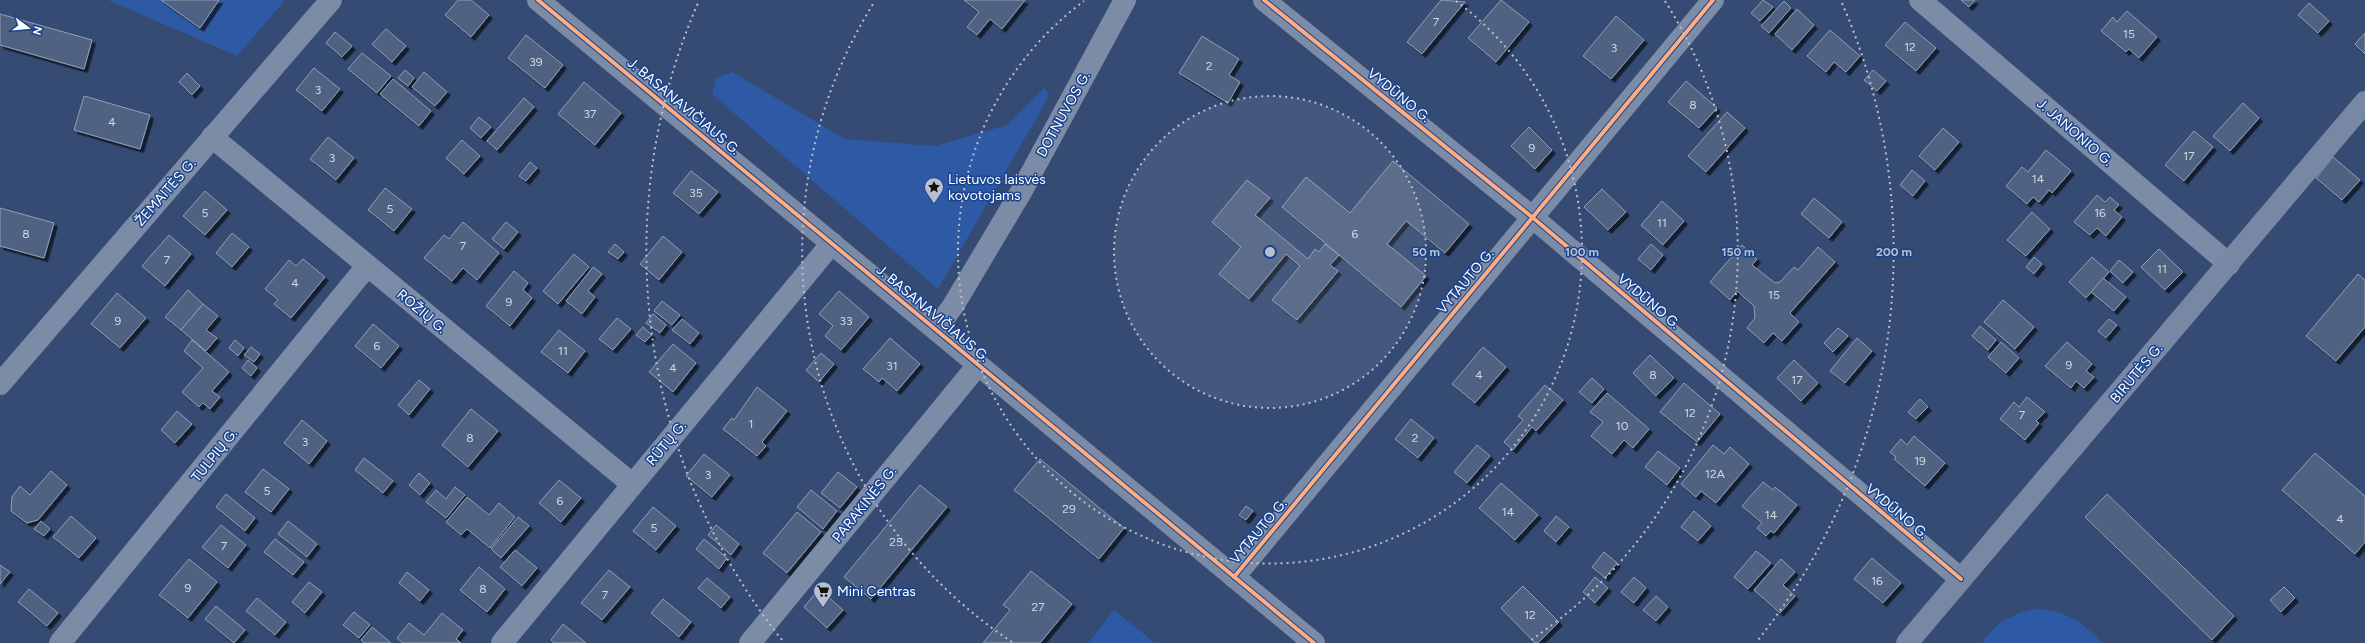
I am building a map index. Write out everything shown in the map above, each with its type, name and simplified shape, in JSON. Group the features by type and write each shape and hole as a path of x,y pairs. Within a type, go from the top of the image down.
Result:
{"main road":[{"name":"J. BASANAVIČIAUS G.","path":"538,0 1314,643"}],"street":[{"name":"ŽEMAITĖS G.","path":"0,384 331,0"},
{"name":"DOTNUVOS G.","path":"936,329 953,306 1021,192 1125,0"},
{"name":"VYDŪNO G.","path":"1264,0 1532,217 1961,579"},
{"name":"VYTAUTO G.","path":"1234,577 1713,0"},
{"name":"J. JANONIO G.","path":"1920,0 2229,264"},
{"name":"BIRUTĖS G.","path":"1907,643 2365,102"},
{"name":"ROŽIŲ G.","path":"212,137 632,484"},
{"name":"RŪTŲ G.","path":"502,643 832,243"},
{"name":"TULPIŲ G.","path":"60,643 367,266"},
{"name":"PARAKINĖS G.","path":"750,643 978,365"}],"shaded area":[{"path":"108,0 285,0 237,56"},
{"path":"732,72 845,139 935,146 1007,125 1044,88 1047,91 1048,98 938,289 712,94 716,78"},
{"path":"2034,609 2064,614 2080,623 2103,643 1982,643 1992,630 2004,620"},
{"path":"1114,610 1155,643 1088,643"}],"building":[{"path":"161,0 219,0 200,28"},
{"path":"458,0 471,0 489,15 471,37 445,15"},
{"path":"964,0 1025,0 1002,29 990,19 977,35 967,27 979,12"},
{"path":"1441,0 1465,2 1422,54 1407,42"},
{"path":"1501,0 1529,22 1496,62 1468,38"},
{"path":"1763,0 1773,7 1760,21 1751,13"},
{"path":"1961,0 1975,0 1969,7"},
{"path":"1784,1 1791,8 1769,33 1761,26"},
{"path":"2309,3 2329,21 2318,33 2298,15"},
{"path":"1797,9 1814,25 1792,50 1775,34"},
{"path":"2127,11 2157,37 2139,58 2129,49 2126,52 2101,31 2113,17 2117,22"},
{"path":"0,14 92,40 84,69 0,45"},
{"path":"1616,16 1644,40 1611,79 1583,56"},
{"path":"1905,22 1936,48 1916,71 1885,45"},
{"path":"386,29 406,46 392,62 372,44"},
{"path":"1830,30 1860,56 1846,72 1834,62 1826,72 1807,56"},
{"path":"335,32 352,46 342,57 326,43"},
{"path":"2365,33 2365,54 2355,44"},
{"path":"526,35 563,65 545,88 508,58"},
{"path":"1202,36 1239,59 1229,75 1240,82 1228,103 1179,73"},
{"path":"362,53 391,76 377,93 348,69"},
{"path":"314,68 340,89 322,111 296,90"},
{"path":"405,70 414,78 408,86 398,78"},
{"path":"1873,70 1886,81 1877,91 1864,80"},
{"path":"424,72 447,92 435,106 412,87"},
{"path":"187,73 200,86 192,95 179,82"},
{"path":"393,79 431,111 419,126 380,94"},
{"path":"1686,81 1717,108 1699,128 1668,102"},
{"path":"584,82 621,113 595,145 558,114"},
{"path":"84,96 150,115 140,149 74,130"},
{"path":"524,98 534,107 497,150 487,141"},
{"path":"2243,103 2259,118 2230,151 2213,136"},
{"path":"1727,112 1745,128 1706,172 1688,156"},
{"path":"479,117 491,127 481,138 470,128"},
{"path":"1529,127 1552,150 1535,169 1511,146"},
{"path":"1943,128 1959,142 1935,170 1919,156"},
{"path":"2194,131 2213,147 2184,181 2165,165"},
{"path":"328,137 354,158 336,180 310,159"},
{"path":"462,140 480,156 464,174 446,158"},
{"path":"2046,150 2071,171 2052,193 2049,190 2039,202 2033,197 2027,204 2006,186 2022,167 2028,172"},
{"path":"2333,157 2360,180 2342,200 2316,178"},
{"path":"1393,161 1469,224 1445,253 1406,221 1387,244 1426,276 1401,307 1282,207 1306,177 1350,213"},
{"path":"530,162 537,168 526,181 519,176"},
{"path":"1912,170 1925,181 1913,196 1900,185"},
{"path":"691,171 718,192 699,214 673,193"},
{"path":"1247,180 1270,198 1255,215 1308,259 1315,249 1319,252 1325,244 1339,255 1330,265 1338,271 1297,320 1272,300 1300,266 1286,254 1249,299 1219,274 1241,247 1212,222"},
{"path":"385,188 412,209 394,231 368,210"},
{"path":"1602,189 1626,212 1608,230 1584,207"},
{"path":"205,191 227,210 205,235 183,216"},
{"path":"2097,195 2105,202 2110,197 2119,205 2114,210 2122,217 2106,236 2097,228 2090,235 2074,222"},
{"path":"1814,198 1842,222 1829,238 1801,214"},
{"path":"1662,201 1684,221 1663,245 1641,225"},
{"path":"0,208 54,223 44,258 0,246"},
{"path":"2032,212 2050,229 2026,256 2007,240"},
{"path":"463,222 499,253 477,280 463,268 452,281 424,258 444,235 449,239"},
{"path":"506,222 518,232 504,249 492,239"},
{"path":"232,233 249,247 232,267 216,253"},
{"path":"169,235 191,254 165,286 142,266"},
{"path":"663,236 682,252 659,280 640,264"},
{"path":"615,244 624,252 618,259 608,252"},
{"path":"1651,244 1663,255 1651,270 1638,259"},
{"path":"1742,245 1757,259 1752,265 1775,283 1780,282 1794,267 1798,270 1818,247 1835,262 1790,313 1799,322 1782,341 1773,333 1764,343 1747,328 1755,318 1754,306 1737,291 1730,300 1710,282"},
{"path":"2159,249 2183,272 2165,290 2141,267"},
{"path":"574,254 589,267 558,304 543,291"},
{"path":"2034,257 2042,264 2034,274 2026,267"},
{"path":"2092,257 2109,272 2086,298 2069,282"},
{"path":"303,259 325,277 291,318 274,304 278,300 265,289 289,260 296,266"},
{"path":"2119,260 2133,272 2123,283 2110,271"},
{"path":"593,267 602,274 588,291 595,297 582,314 566,301"},
{"path":"514,271 528,283 523,290 532,298 510,326 486,306"},
{"path":"2358,274 2365,280 2365,327 2336,361 2306,336"},
{"path":"2103,278 2126,297 2114,311 2091,292"},
{"path":"188,290 203,304 181,330 165,317"},
{"path":"839,291 869,317 841,350 825,336 833,326 819,314"},
{"path":"117,293 146,318 120,348 91,324"},
{"path":"2003,300 2034,327 2015,349 1984,322"},
{"path":"662,301 680,315 672,325 654,311"},
{"path":"203,304 218,316 206,330 217,338 206,351 181,330"},
{"path":"653,314 666,325 660,333 646,323"},
{"path":"617,318 631,329 613,350 599,339"},
{"path":"682,319 699,333 690,344 672,330"},
{"path":"2109,319 2117,325 2106,338 2098,331"},
{"path":"373,324 399,346 381,368 355,346"},
{"path":"1980,326 1996,340 1988,350 1972,336"},
{"path":"643,327 652,335 645,342 636,335"},
{"path":"1838,328 1848,336 1833,352 1824,343"},
{"path":"559,330 585,351 568,373 541,352"},
{"path":"890,338 920,364 897,391 882,378 879,382 863,369"},
{"path":"1857,338 1872,351 1845,383 1830,371"},
{"path":"192,340 229,372 212,391 220,397 210,409 203,403 199,407 182,392 203,368 184,351"},
{"path":"235,340 244,348 238,356 229,348"},
{"path":"2001,342 2019,358 2006,373 1988,357"},
{"path":"2067,342 2092,364 2086,371 2094,377 2084,388 2076,381 2071,388 2045,366"},
{"path":"673,344 696,363 673,392 649,372"},
{"path":"251,347 260,354 254,362 244,355"},
{"path":"1483,347 1506,367 1475,403 1452,384"},
{"path":"821,353 834,364 819,382 806,370"},
{"path":"1650,355 1674,378 1656,396 1633,373"},
{"path":"248,360 257,368 251,376 242,368"},
{"path":"1794,360 1818,383 1801,401 1777,378"},
{"path":"1592,378 1604,389 1592,403 1579,392"},
{"path":"419,380 430,389 409,415 398,405"},
{"path":"1684,383 1720,414 1697,442 1660,412"},
{"path":"1545,385 1563,400 1536,431 1532,427 1513,450 1504,442 1523,420 1518,416"},
{"path":"757,387 787,411 762,442 766,446 757,456 723,429 732,418 734,420"},
{"path":"1607,393 1649,429 1633,448 1624,440 1612,454 1591,436 1603,422 1590,412"},
{"path":"2027,397 2045,412 2036,421 2039,423 2025,440 2000,419 2014,402 2019,407"},
{"path":"1920,399 1928,407 1916,419 1908,412"},
{"path":"471,409 498,431 468,467 442,445"},
{"path":"177,411 192,424 175,443 161,430"},
{"path":"1411,419 1434,438 1418,458 1395,439"},
{"path":"302,420 327,441 309,464 284,443"},
{"path":"1914,436 1945,463 1925,486 1894,459 1896,457 1890,452 1901,439 1907,445"},
{"path":"1477,445 1490,456 1467,483 1454,472"},
{"path":"1713,445 1724,454 1730,447 1749,464 1716,503 1701,491 1696,497 1681,484"},
{"path":"1658,451 1680,468 1667,485 1645,467"},
{"path":"2315,453 2365,496 2365,542 2355,554 2282,490"},
{"path":"704,454 730,475 712,497 686,476"},
{"path":"364,458 393,481 383,493 355,470"},
{"path":"1040,459 1124,528 1099,559 1014,490"},
{"path":"263,469 289,489 271,512 245,492"},
{"path":"51,471 67,485 38,520 27,523 11,511 12,497 20,486 30,495"},
{"path":"838,472 857,487 840,508 821,493"},
{"path":"419,473 430,483 420,495 409,485"},
{"path":"559,480 581,498 561,522 539,503"},
{"path":"1763,482 1773,490 1775,487 1797,505 1774,533 1771,531 1766,536 1757,528 1762,523 1742,506"},
{"path":"1501,483 1538,515 1515,540 1479,508"},
{"path":"920,485 947,507 871,599 844,577"},
{"path":"455,487 465,495 446,518 426,502 436,490 446,499"},
{"path":"811,490 837,511 823,529 797,507"},
{"path":"226,494 255,518 245,531 216,507"},
{"path":"2107,494 2234,616 2212,640 2085,517"},
{"path":"467,497 489,515 499,503 515,517 490,548 467,529 461,535 446,522"},
{"path":"1246,506 1253,511 1246,520 1239,515"},
{"path":"653,507 676,526 656,550 633,531"},
{"path":"1694,511 1711,526 1698,541 1681,527"},
{"path":"797,512 821,532 787,573 763,553"},
{"path":"71,516 96,538 79,558 53,537"},
{"path":"1556,516 1569,527 1556,542 1544,531"},
{"path":"518,517 529,526 501,558 491,549"},
{"path":"41,521 50,529 44,536 34,529"},
{"path":"288,521 317,544 307,557 278,534"},
{"path":"221,525 246,545 228,568 202,547"},
{"path":"716,525 739,544 731,555 708,535"},
{"path":"275,539 304,562 293,575 264,552"},
{"path":"704,539 727,558 719,569 696,549"},
{"path":"515,550 537,568 522,586 500,567"},
{"path":"1756,551 1771,563 1748,589 1734,577"},
{"path":"1604,552 1617,563 1605,578 1592,567"},
{"path":"1872,558 1901,583 1883,603 1854,579"},
{"path":"189,559 217,582 188,618 159,595"},
{"path":"1781,559 1795,572 1783,585 1795,596 1780,613 1754,590"},
{"path":"0,565 10,572 0,584"},
{"path":"479,567 505,589 487,612 460,590"},
{"path":"609,570 630,587 602,620 581,603"},
{"path":"1031,571 1072,604 1040,643 983,643 1010,610 1003,605"},
{"path":"407,572 429,590 420,601 399,583"},
{"path":"1595,577 1608,588 1595,603 1583,592"},
{"path":"1634,577 1646,588 1634,603 1621,592"},
{"path":"707,578 730,597 721,608 698,588"},
{"path":"309,582 322,592 305,613 292,602"},
{"path":"1523,586 1559,622 1538,643 1535,643 1501,608"},
{"path":"2284,587 2295,598 2281,612 2270,600"},
{"path":"29,589 58,613 47,626 18,602"},
{"name":"Mini Centras","path":"819,589 843,610 827,628 804,607"},
{"path":"1656,596 1668,607 1656,621 1643,610"},
{"path":"257,598 286,622 275,635 246,611"},
{"path":"663,599 691,622 679,637 651,613"},
{"path":"216,606 245,630 234,643 205,619"},
{"path":"354,612 370,625 359,638 343,625"},
{"path":"442,613 463,630 456,639 461,643 403,643 397,638 409,623 424,635"},
{"path":"563,624 586,643 554,643 551,640"},
{"path":"372,627 391,643 364,643 361,640"}],"cycle path":[{"path":"538,0 1314,643"},
{"path":"1264,0 1532,217 1961,579"},
{"path":"1234,577 1713,0"}],"place":[{"name":"Lietuvos laisvės kovotojams","path":"934,204"},
{"name":"Mini Centras","path":"823,608"}]}
